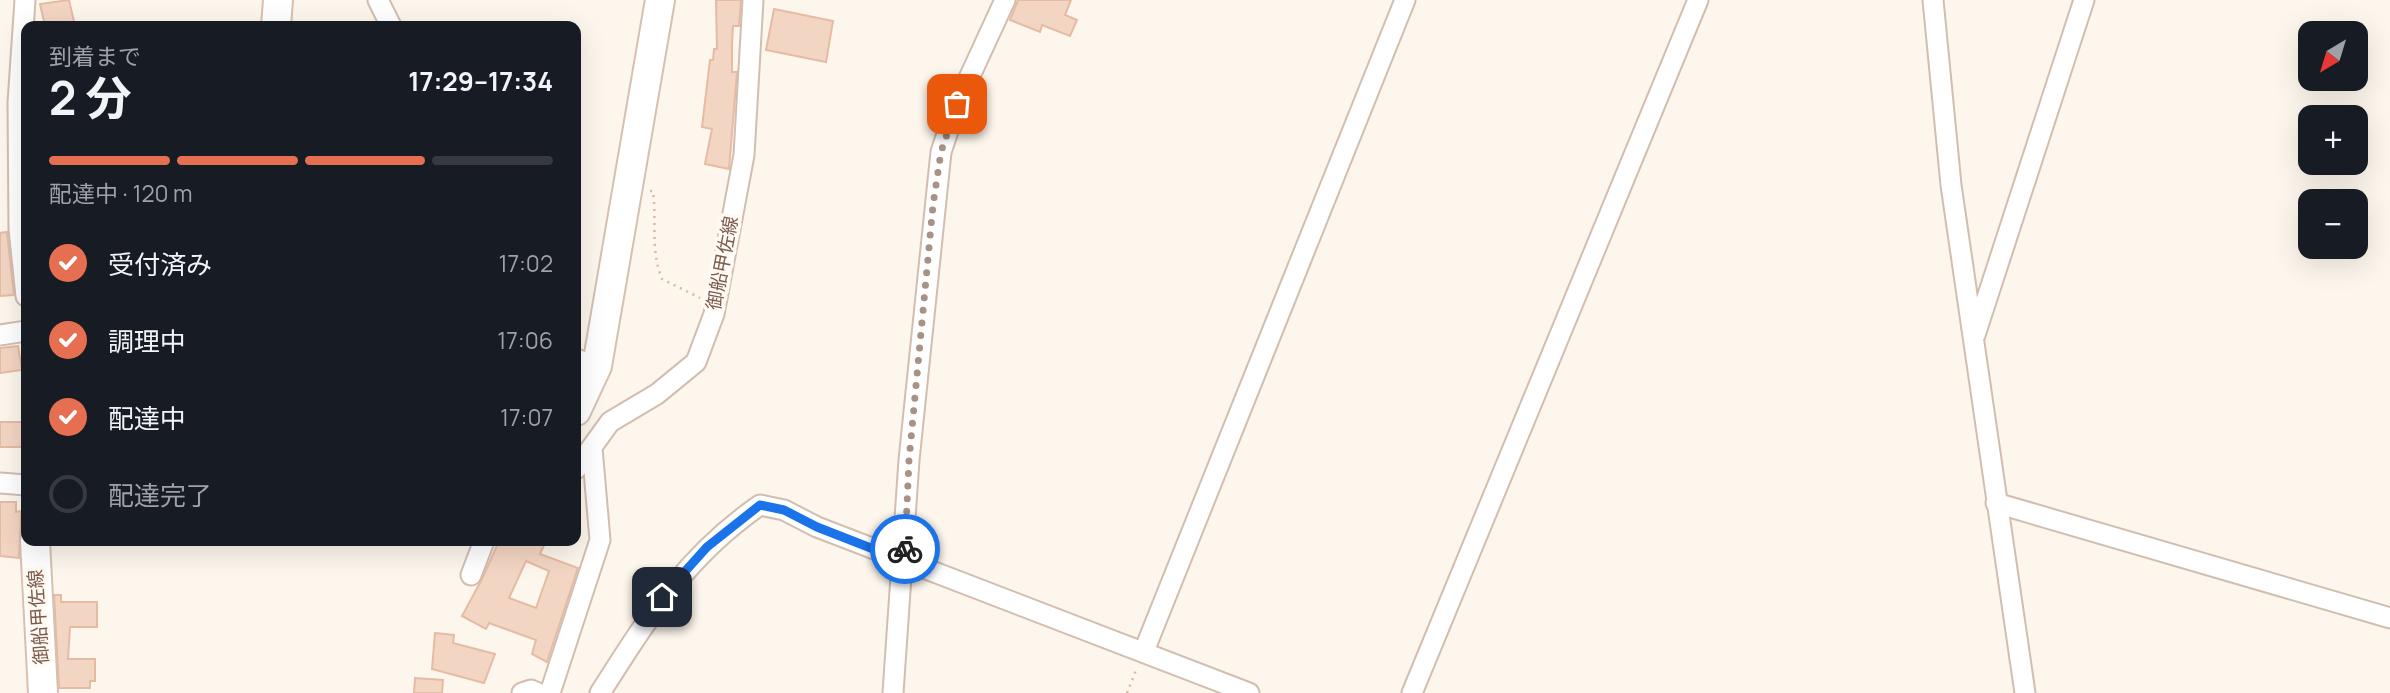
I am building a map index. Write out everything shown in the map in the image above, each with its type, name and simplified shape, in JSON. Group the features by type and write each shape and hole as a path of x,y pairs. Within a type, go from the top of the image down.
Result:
{"main road":[{"path":"276,21 278,0"},
{"path":"581,386 627,189 660,0"},
{"name":"御船甲佐線","path":"34,546 43,693"}],"street":[{"path":"24,21 25,0"},
{"path":"378,0 388,21"},
{"name":"御船甲佐線","path":"583,453 610,422 657,394 696,362 714,314 714,302 744,155 753,0"},
{"path":"893,693 909,460 941,152 957,104 1005,0"},
{"path":"1144,651 1405,0"},
{"path":"1412,693 1698,0"},
{"path":"1933,0 1951,186 2025,693"},
{"path":"1973,339 2084,0"},
{"path":"21,59 9,182 21,248"},
{"path":"0,335 21,332"},
{"path":"551,693 600,540 583,453"},
{"path":"0,483 21,485"},
{"path":"1996,503 2390,618"},
{"path":"600,693 662,597 707,547 760,505 784,510 817,527 1249,693"},
{"path":"471,575 482,546"},
{"path":"522,693 531,690 538,693"}],"path":[{"path":"627,189 653,191 654,259 662,279 690,295 714,302"},
{"path":"1127,693 1144,651"}],"building":[{"path":"69,0 74,21 44,21 40,4"},
{"path":"716,0 741,0 739,26 733,26 732,72 737,72 729,169 705,164 712,129 702,127 710,60 713,60 714,49 717,49"},
{"path":"1018,0 1071,0 1065,15 1077,20 1070,36 1042,25 1040,32 1010,20"},
{"path":"774,9 833,21 826,62 766,50"},
{"path":"7,232 14,295 0,296 0,233"},
{"path":"18,346 21,370 0,373 0,348"},
{"path":"0,422 21,422 21,447 0,447"},
{"path":"0,502 16,502 16,512 21,511 19,558 0,556"},
{"path":"497,546 544,546 540,554 578,568 547,662 532,654 536,640 489,623 486,629 462,616","holes":["526,561 549,571 536,608 509,598"]},
{"path":"54,595 61,595 61,602 97,602 97,627 70,627 68,659 95,659 95,681 90,681 90,688 59,688"},
{"path":"435,633 454,635 453,643 495,654 484,683 432,669"},
{"path":"415,678 443,680 442,693 414,693"}],"way so far":[{"path":"905,549 909,460 933,205 941,152 957,104"}],"route":[{"path":"662,597 707,547 760,505 784,510 817,527 904,561 905,549"}]}
